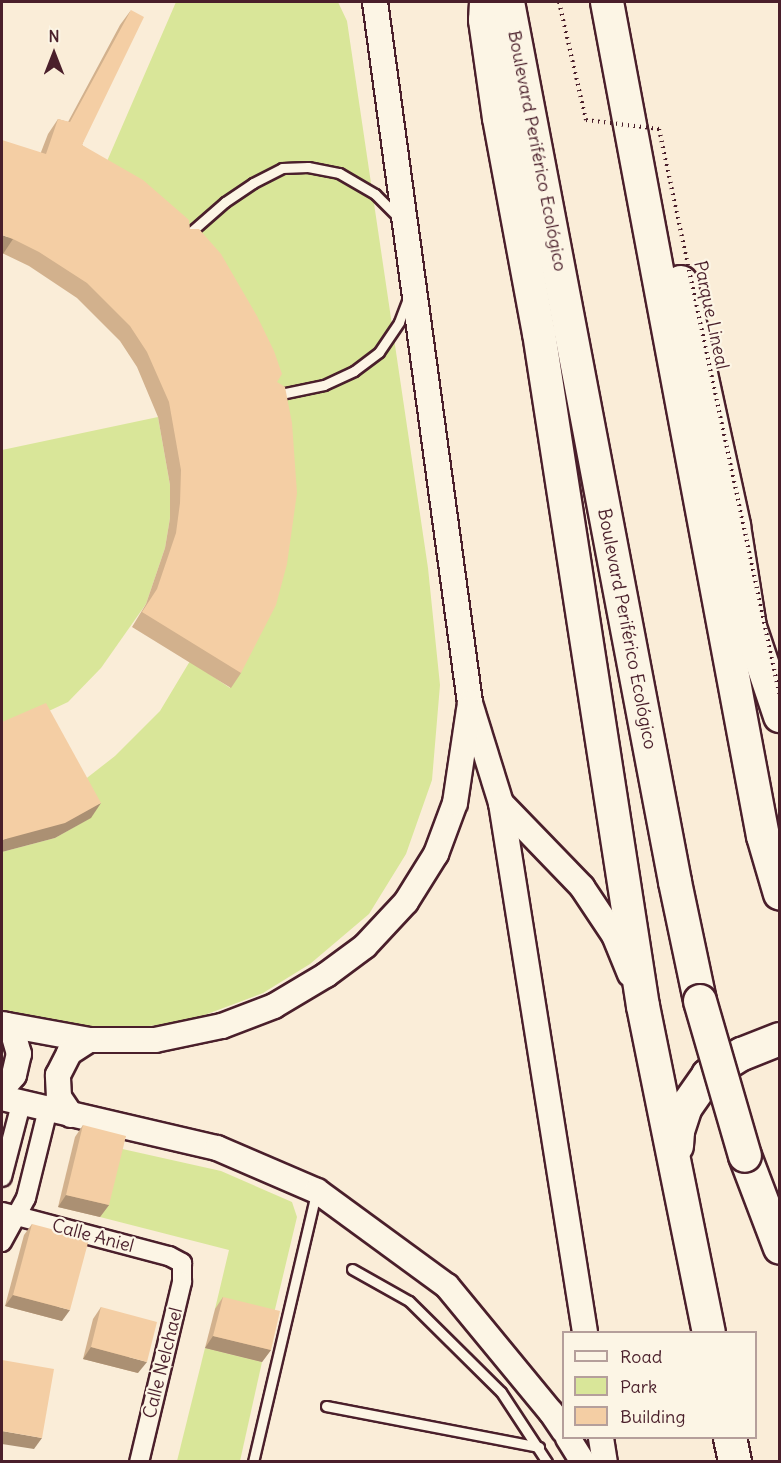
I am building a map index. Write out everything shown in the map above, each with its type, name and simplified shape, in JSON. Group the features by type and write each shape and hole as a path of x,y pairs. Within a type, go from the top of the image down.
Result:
{"highway":[{"path":"486,2 485,20 496,99 539,333 643,1006 709,1331"},
{"name":"Boulevard Periférico Ecológico","path":"508,2 675,882 700,1001 745,1156 780,1248"},
{"path":"608,2 763,836 780,894"},
{"path":"628,2 683,292 734,526 750,627 780,716"},
{"path":"676,1165 681,1120 700,1084 729,1060 780,1039"},
{"path":"730,1439 735,1461"}],"street":[{"path":"374,5 470,703 501,803 585,1331"},
{"path":"4,1025 89,1040 154,1040 222,1026 274,1005 326,975 365,946 406,902 436,854 455,803 470,703"},
{"path":"501,803 582,887 603,916 614,935 643,1006"},
{"path":"2,1089 14,1075 19,1054 13,1033 4,1025"},
{"path":"2,1242 9,1214 26,1198 60,1112 58,1075 69,1053 89,1040"},
{"path":"2,1177 11,1101 217,1148 316,1191 447,1286 562,1428"},
{"name":"Calle Aniel","path":"9,1214 168,1256 182,1263"},
{"name":"Calle Nelchael","path":"138,1461 182,1282 182,1263"},
{"path":"569,1439 583,1461"},
{"path":"601,1439 605,1461"}],"lane":[{"path":"183,239 225,202 253,183 282,168 308,167 339,173 375,194 405,224"},
{"path":"273,395 324,385 354,371 379,352 399,321 413,284"},
{"path":"253,1461 316,1191"},
{"path":"352,1269 409,1301 501,1392 547,1461"},
{"path":"326,1406 539,1447"}],"path":[{"name":"Parque Lineal","path":"559,2 586,120 659,129 780,697"}],"green space":[{"path":"176,2 338,2 347,21 428,568 440,685 432,780 406,854 369,914 310,964 263,993 186,1022 93,1032 2,1014 2,852 55,838 90,818 74,788 115,756 160,711 190,661 230,688 101,175"},
{"path":"158,417 170,485 170,518 165,548 146,604 101,668 68,702 2,733 2,450"},
{"path":"118,1148 221,1171 292,1202 297,1217 272,1322 215,1309 229,1250 100,1217"},
{"path":"205,1348 262,1362 240,1461 177,1461"}],"building":[{"path":"131,10 144,17 82,145 143,180 189,220 190,229 199,229 221,254 257,316 274,351 282,374 277,382 285,387 292,423 297,493 287,564 276,605 241,673 142,612 157,589 176,533 181,470 169,402 147,352 130,326 87,283 39,252 2,235 2,140 46,154 58,119 70,122"},
{"path":"46,703 101,803 65,823 2,840 2,722"},
{"path":"83,1125 126,1136 109,1205 66,1195"},
{"path":"32,1224 89,1239 70,1310 13,1295"},
{"path":"223,1297 280,1311 271,1350 213,1336"},
{"path":"101,1307 157,1322 147,1362 91,1347"},
{"path":"2,1360 54,1369 42,1438 2,1431"}]}
